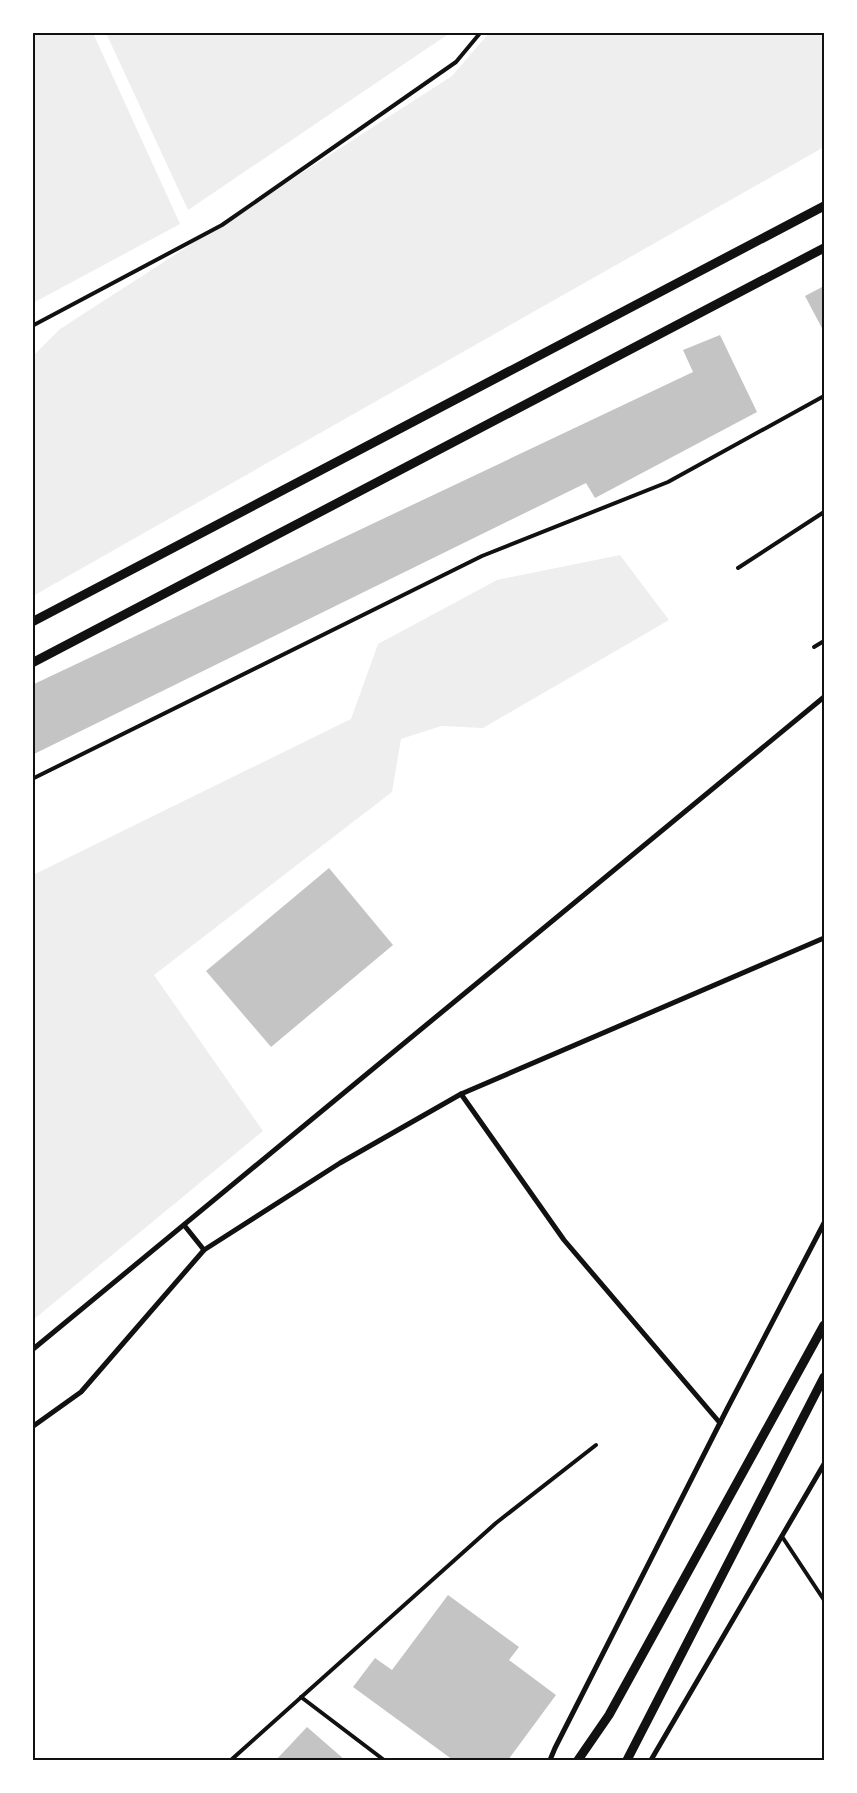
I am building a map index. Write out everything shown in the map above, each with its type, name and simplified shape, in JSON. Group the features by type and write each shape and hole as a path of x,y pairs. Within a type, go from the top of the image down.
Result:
{"street":[{"path":"32,622 824,206"},
{"path":"32,662 824,248"},
{"path":"32,1350 824,697"},
{"path":"32,1427 81,1392 204,1250 340,1163 461,1094 824,938"},
{"path":"461,1094 564,1240 720,1423"},
{"path":"550,1760 824,1222"},
{"path":"184,1225 204,1250"},
{"path":"578,1760 609,1714 824,1325"},
{"path":"628,1759 824,1377"},
{"path":"651,1760 783,1538 824,1464"}],"lane":[{"path":"32,326 222,225 456,62 481,32"},
{"path":"32,779 482,556 668,482 824,396"},
{"path":"738,568 824,512"},
{"path":"814,647 824,641"},
{"path":"231,1760 496,1523 596,1445"},
{"path":"783,1538 824,1600"},
{"path":"301,1698 384,1760"}],"shaded area":[{"path":"443,32 447,35 188,210 106,33"},
{"path":"33,33 93,33 180,224 33,303"},
{"path":"489,33 824,33 824,147 33,596 33,356 60,329 452,76"},
{"path":"620,555 669,620 483,728 441,726 401,739 392,792 154,975 263,1131 33,1320 33,875 351,719 378,644 497,580"}],"building":[{"path":"824,286 824,332 805,296"},
{"path":"720,335 757,412 595,498 586,483 32,755 32,685 693,372 683,350"},
{"path":"329,868 393,945 271,1047 206,971"},
{"path":"448,1595 519,1647 509,1660 556,1695 508,1760 453,1760 353,1687 375,1658 392,1670"},
{"path":"307,1727 345,1760 276,1760"}]}
